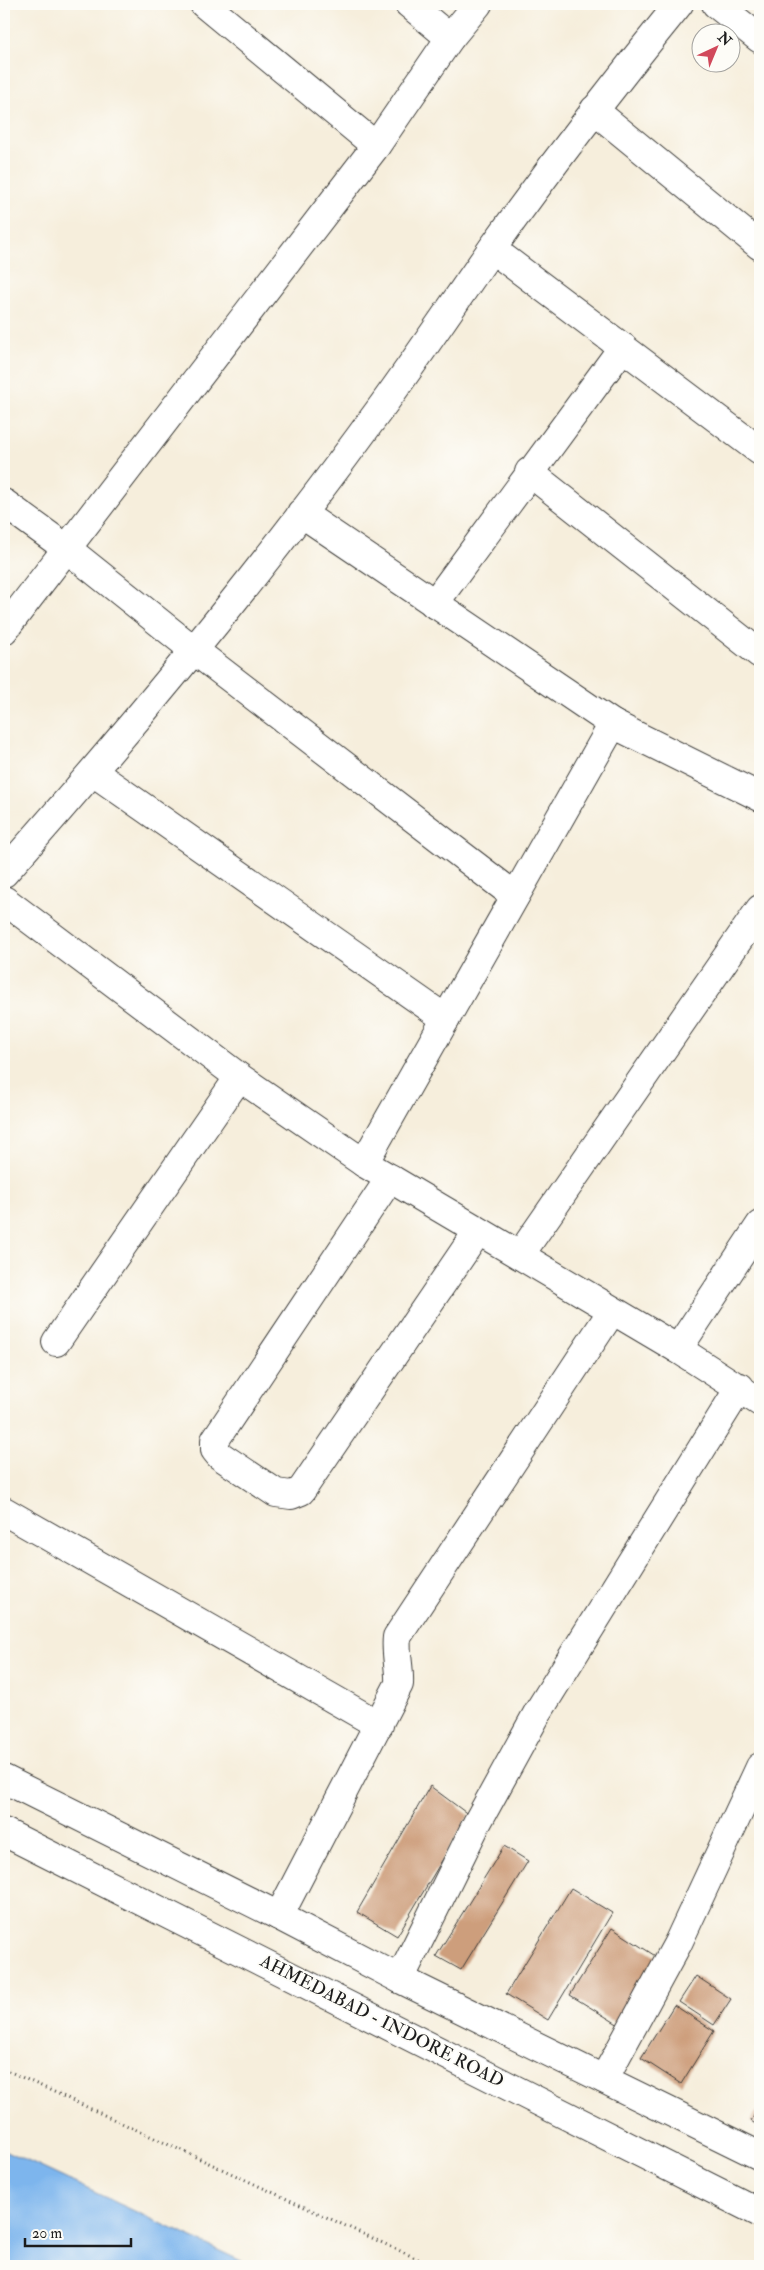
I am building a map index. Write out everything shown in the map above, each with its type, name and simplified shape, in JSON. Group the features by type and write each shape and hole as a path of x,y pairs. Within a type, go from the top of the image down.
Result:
{"main road":[{"path":"204,4 376,146"},
{"path":"409,4 450,38"},
{"path":"4,630 376,146 450,38 478,4"},
{"path":"4,873 93,772 195,651 380,410 492,249 594,110 679,4"},
{"path":"716,4 760,39"},
{"path":"594,110 760,246"},
{"path":"492,249 760,451"},
{"path":"434,604 529,472 623,347"},
{"path":"529,472 760,654"},
{"path":"4,503 66,548 195,651 515,896"},
{"path":"301,513 613,724 760,797"},
{"path":"364,1163 613,724"},
{"path":"93,772 446,1019"},
{"path":"4,900 239,1077 364,1163 678,1349 750,1394 538,1712 477,1823 400,1979"},
{"path":"520,1255 760,909"},
{"path":"56,1342 239,1077"},
{"path":"390,1178 215,1440 215,1450 219,1455 276,1493 291,1495 301,1491 478,1231"},
{"path":"678,1349 760,1226"},
{"path":"278,1916 399,1684 400,1667 396,1650 397,1637 612,1311"},
{"path":"4,1511 379,1725"},
{"path":"604,2079 678,1943 760,1767"},
{"path":"4,1779 400,1979 760,2156"},
{"name":"AHMEDABAD - INDORE ROAD","path":"4,1832 589,2125 760,2213"}],"path":[{"path":"4,2069 433,2266"}],"water":[{"path":"4,2150 252,2266 4,2266"}],"building":[{"path":"430,1786 469,1815 397,1936 357,1912"},
{"path":"504,1846 528,1861 461,1970 436,1956"},
{"path":"571,1888 612,1913 548,2020 506,1994"},
{"path":"612,1928 660,1959 619,2025 570,1995"},
{"path":"696,1976 731,1999 714,2025 679,2002"},
{"path":"674,2005 714,2031 681,2084 641,2058"},
{"path":"760,2105 760,2127 751,2121"}]}
